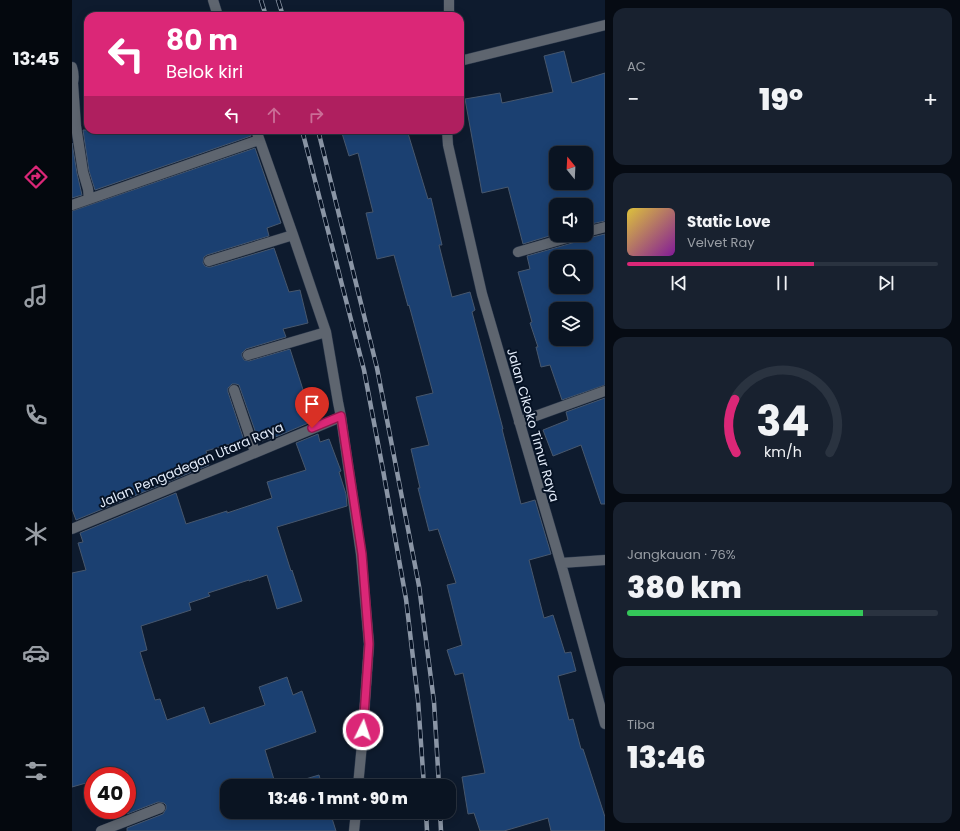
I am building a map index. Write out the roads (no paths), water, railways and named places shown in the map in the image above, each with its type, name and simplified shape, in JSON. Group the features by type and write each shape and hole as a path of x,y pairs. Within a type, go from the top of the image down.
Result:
{"street":[{"path":"213,0 217,12"},
{"path":"449,0 449,12"},
{"path":"464,61 605,25"},
{"path":"72,67 74,71 73,84 76,126 89,199"},
{"path":"258,134 326,332 341,416 362,554 369,644 359,779"},
{"name":"Jalan Cikoko Timur Raya","path":"447,134 448,145 482,294 605,724"},
{"path":"72,205 260,140"},
{"path":"593,230 605,227"},
{"path":"209,261 293,235"},
{"path":"518,252 552,242"},
{"path":"248,355 326,332"},
{"path":"234,390 255,452"},
{"path":"519,422 605,390"},
{"name":"Jalan Pengadegan Utara Raya","path":"72,529 341,416"},
{"path":"560,563 605,560"},
{"path":"101,831 160,808"},
{"path":"354,831 355,819"}],"railway":[{"path":"261,0 265,12"},
{"path":"278,0 282,12"},
{"path":"303,134 364,370 383,470 406,599 418,700 424,779"},
{"path":"319,134 377,368 419,586 434,702 439,779"},
{"path":"426,819 427,831"},
{"path":"440,819 441,831"}]}
